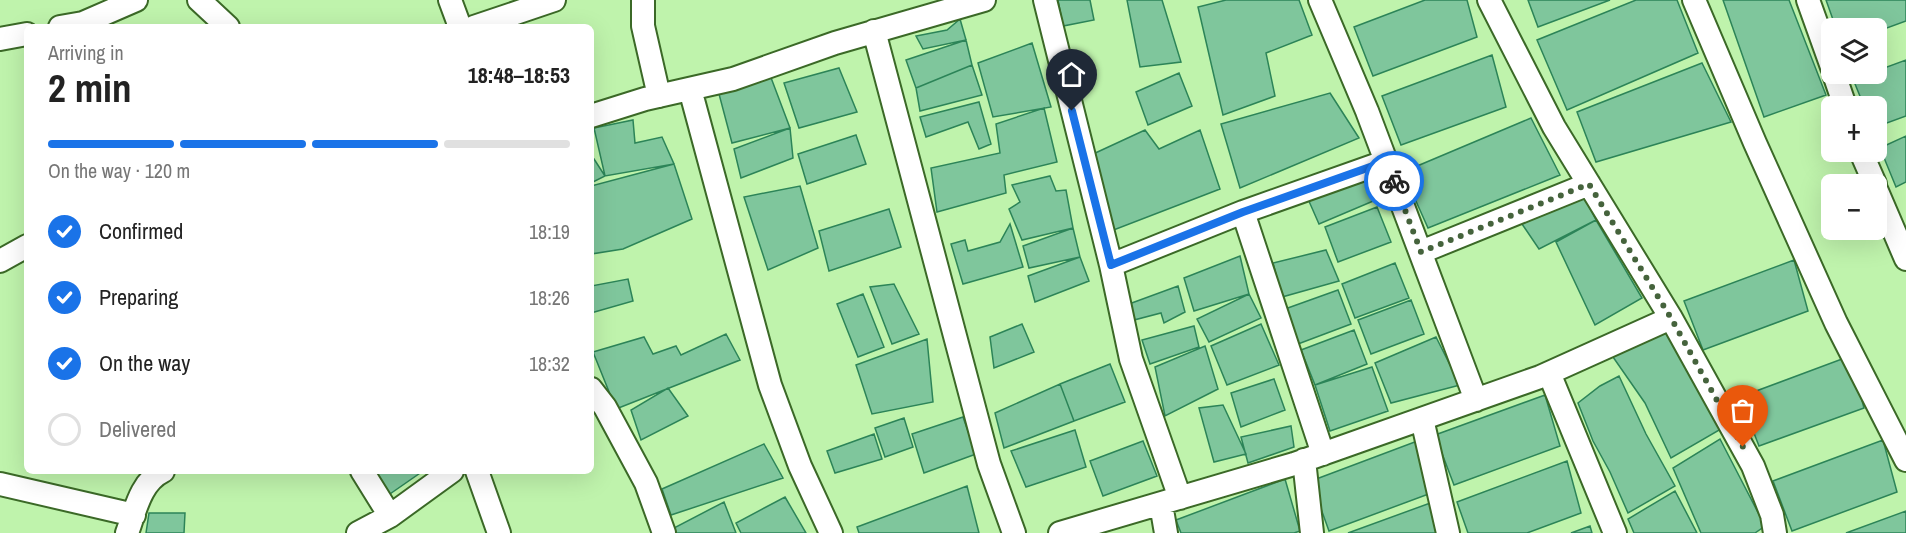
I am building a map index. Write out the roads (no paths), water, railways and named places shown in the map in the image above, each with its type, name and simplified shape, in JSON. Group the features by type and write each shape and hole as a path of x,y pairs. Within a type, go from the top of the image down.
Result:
{"street":[{"path":"76,24 136,0"},
{"path":"199,0 225,24"},
{"path":"450,0 459,24"},
{"path":"483,24 554,0"},
{"path":"643,0 643,26 659,96"},
{"path":"594,115 659,96 733,79 835,43 984,0"},
{"path":"1045,0 1111,265 1131,359 1170,501 1166,533"},
{"path":"1320,0 1387,161 1476,400"},
{"path":"1489,0 1554,127 1671,318 1753,466 1772,515 1775,533"},
{"path":"1694,0 1836,323 1906,460"},
{"path":"1808,0 1821,36"},
{"path":"874,31 989,464 1014,533"},
{"path":"0,39 24,35"},
{"path":"690,89 770,385 800,466 831,533"},
{"path":"1111,265 1243,212 1387,161"},
{"path":"1421,252 1589,184"},
{"path":"1243,212 1313,457 1312,533"},
{"path":"1887,215 1906,259"},
{"path":"0,261 24,248"},
{"path":"1060,533 1313,457 1476,400 1549,373 1671,318"},
{"path":"1549,373 1615,533"},
{"path":"594,393 605,407 646,483 664,533"},
{"path":"1422,419 1448,533"},
{"path":"0,484 130,524 141,492 158,474"},
{"path":"364,474 390,516"},
{"path":"358,533 390,516 448,474"},
{"path":"478,474 499,533"}]}
